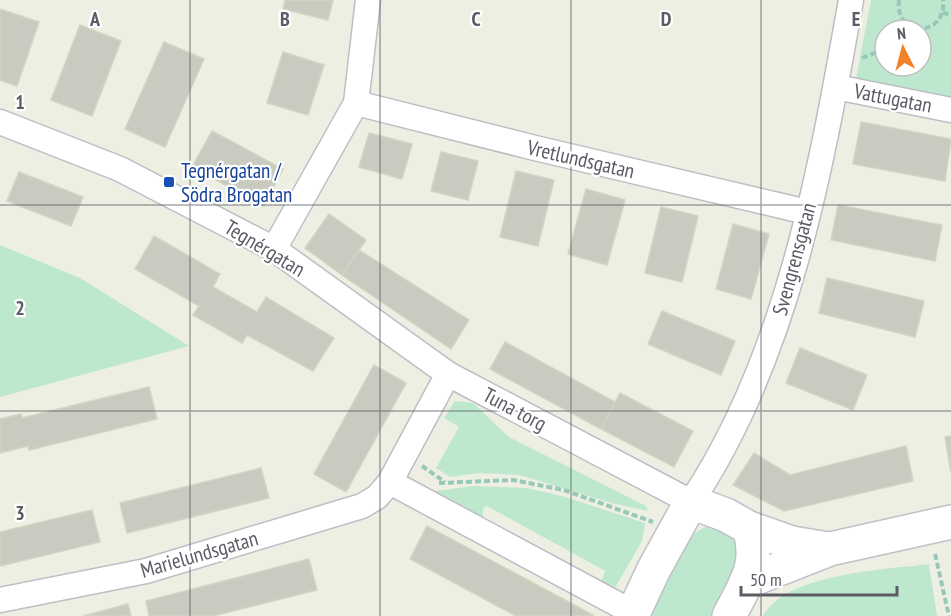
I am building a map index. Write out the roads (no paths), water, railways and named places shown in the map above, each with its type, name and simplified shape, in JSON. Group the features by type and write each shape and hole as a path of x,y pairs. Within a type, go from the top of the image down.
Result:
{"street":[{"path":"274,249 356,103 368,0"},
{"name":"Svengrensgatan","path":"691,502 742,413 776,328 807,212 836,87 851,0"},
{"name":"Vattugatan","path":"836,87 951,110"},
{"name":"Vretlundsgatan","path":"356,103 807,212"},
{"name":"Tegnérgatan","path":"0,122 120,169 274,249 448,374"},
{"path":"448,374 405,454 392,485 632,615 691,502 726,514 749,528 792,543 830,549"},
{"name":"Tuna torg","path":"448,374 691,502"},
{"name":"Marielundsgatan","path":"0,600 146,571 362,506 392,485"},
{"path":"746,582 830,549 951,522"},
{"path":"729,616 754,563 753,543 749,528"}],"place":[{"name":"Tegnérgatan / Södra Brogatan","path":"169,182"}]}
